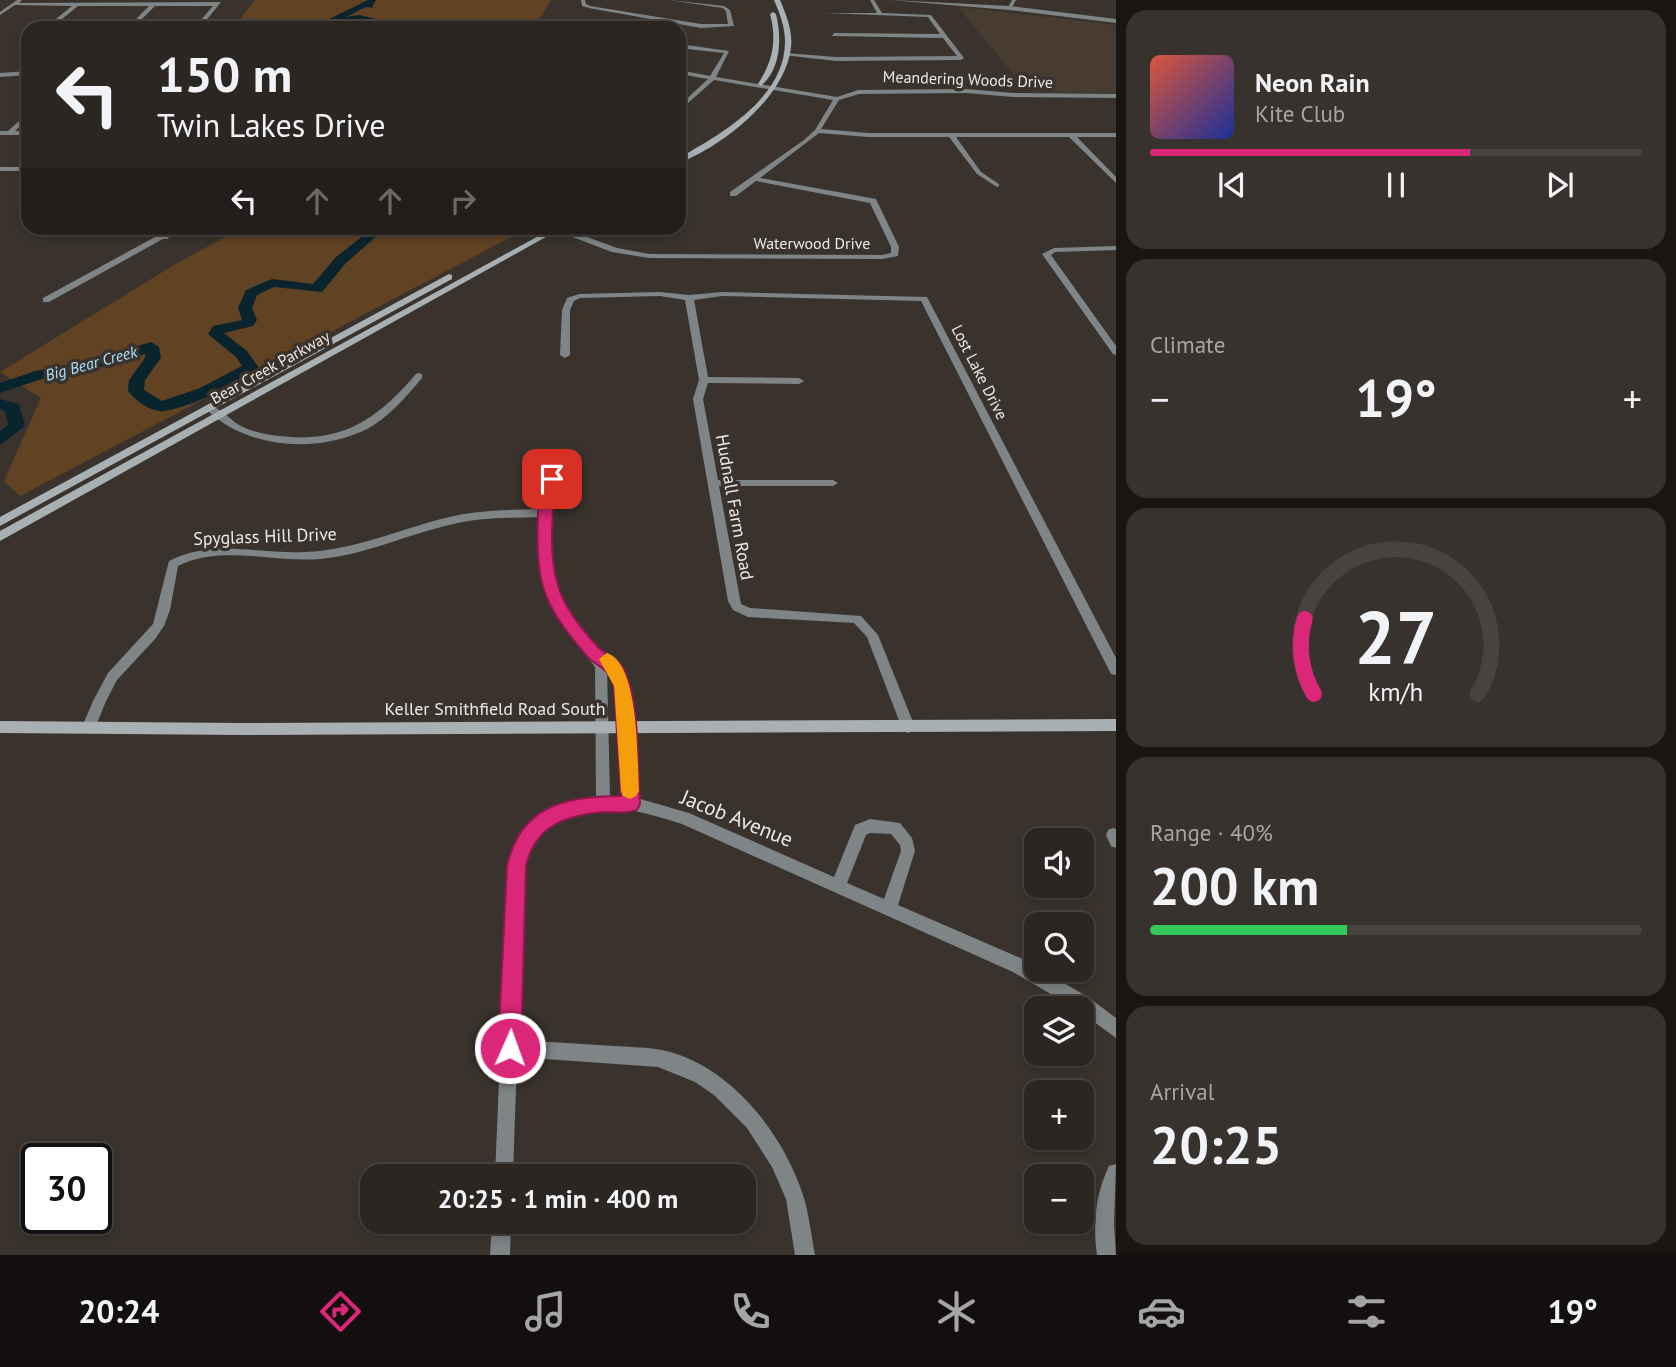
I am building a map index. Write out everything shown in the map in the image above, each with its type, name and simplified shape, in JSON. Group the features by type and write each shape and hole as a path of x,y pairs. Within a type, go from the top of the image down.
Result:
{"main road":[{"path":"758,88 774,62 777,47 777,30 768,0"},
{"path":"686,157 719,136 770,88 786,55 787,31 776,0"},
{"path":"686,147 730,117"},
{"name":"Bear Creek Parkway","path":"215,412 527,235"},
{"name":"Bear Creek Parkway","path":"6,519 92,479 544,235"},
{"name":"Bear Creek Parkway","path":"0,537 92,479"},
{"path":"6,519 22,524"},
{"name":"Keller Smithfield Road South","path":"0,727 1116,725"}],"street":[{"path":"0,14 20,0"},
{"path":"203,21 221,0"},
{"path":"670,0 726,8 731,26 728,28 686,23"},
{"path":"872,0 881,15"},
{"path":"893,0 999,7 1116,21"},
{"path":"999,7 1003,0"},
{"path":"1009,8 1014,0"},
{"path":"864,1 873,15"},
{"path":"583,3 671,21"},
{"path":"14,5 216,5"},
{"path":"57,21 76,5"},
{"path":"137,21 153,5"},
{"path":"786,55 835,59 961,58 929,16 827,13"},
{"path":"834,34 944,36"},
{"path":"686,47 727,52 711,79 686,102"},
{"path":"0,75 21,74"},
{"name":"Meandering Woods Drive","path":"686,74 837,99 872,91 1116,96"},
{"path":"733,194 757,179 817,131 837,99"},
{"path":"10,133 21,122"},
{"path":"817,131 868,135 1116,135"},
{"path":"0,133 21,132"},
{"path":"952,136 979,173 997,186"},
{"path":"1072,136 1116,181"},
{"path":"0,169 21,169"},
{"name":"Waterwood Drive","path":"575,235 615,250 649,256 882,257 895,254 895,247 875,204 869,199 757,179"},
{"path":"158,235 164,237"},
{"path":"46,300 167,235"},
{"path":"1116,248 1054,250 1046,254 1116,352"},
{"path":"565,355 566,310 570,300 579,296 660,294 689,298"},
{"name":"Lost Lake Drive","path":"689,298 722,294 925,299 1116,670"},
{"name":"Hudnall Farm Road","path":"689,298 704,380 698,399 733,601 737,607 748,612 857,618 872,635 908,727"},
{"path":"215,412 244,432 277,440 323,439 358,428 378,418 419,376"},
{"path":"704,380 799,381"},
{"path":"552,479 546,495 544,565 547,583 559,610 595,654 601,667 603,804"},
{"path":"714,483 833,483"},
{"name":"Spyglass Hill Drive","path":"89,727 108,683 126,661 146,644 158,627 167,605 173,564 181,557 221,553 286,556 334,553 359,549 464,517 546,513"},
{"path":"595,654 607,659 616,668 622,686 627,727 630,804"},
{"name":"Jacob Avenue","path":"505,1164 516,866 520,847 541,820 559,811 603,804 630,804 684,818 839,884 1018,966 1082,1003 1116,1029"},
{"path":"839,884 860,830 870,826 895,828 907,843 908,851 889,907"},
{"path":"510,1048 658,1058 675,1062 715,1083 740,1105 779,1160 797,1205 805,1255"},
{"path":"1107,1255 1103,1228 1105,1208 1116,1173"},
{"path":"500,1255 501,1234"}],"shaded area":[{"path":"255,0 551,0 538,21 238,21"},
{"path":"958,7 1116,25 1116,93 1028,92"},
{"path":"229,235 515,235 20,496 4,481 41,398 0,372 174,265"}],"water":[{"path":"368,0 376,0 372,7 375,8 366,7 346,17 359,15 376,19 375,21 327,21"}],"waterway":[{"name":"Big Bear Creek","path":"0,388 41,374 98,363 151,347 153,358 137,380 136,391 147,401 162,407 206,391 251,368 242,354 216,334 218,329 248,323 250,320 245,308 251,293 272,283 317,289 341,260 371,235"},
{"name":"Big Bear Creek","path":"0,404 13,408 17,426 0,440"}],"slow traffic":[{"path":"607,659 616,668 622,686 630,791"}],"route":[{"path":"510,1048 516,866 520,847 541,820 559,811 603,804 630,804 627,727 622,686 616,668 607,659 595,654 575,631 559,610 547,583 544,565 545,509 546,495 552,479"}]}
